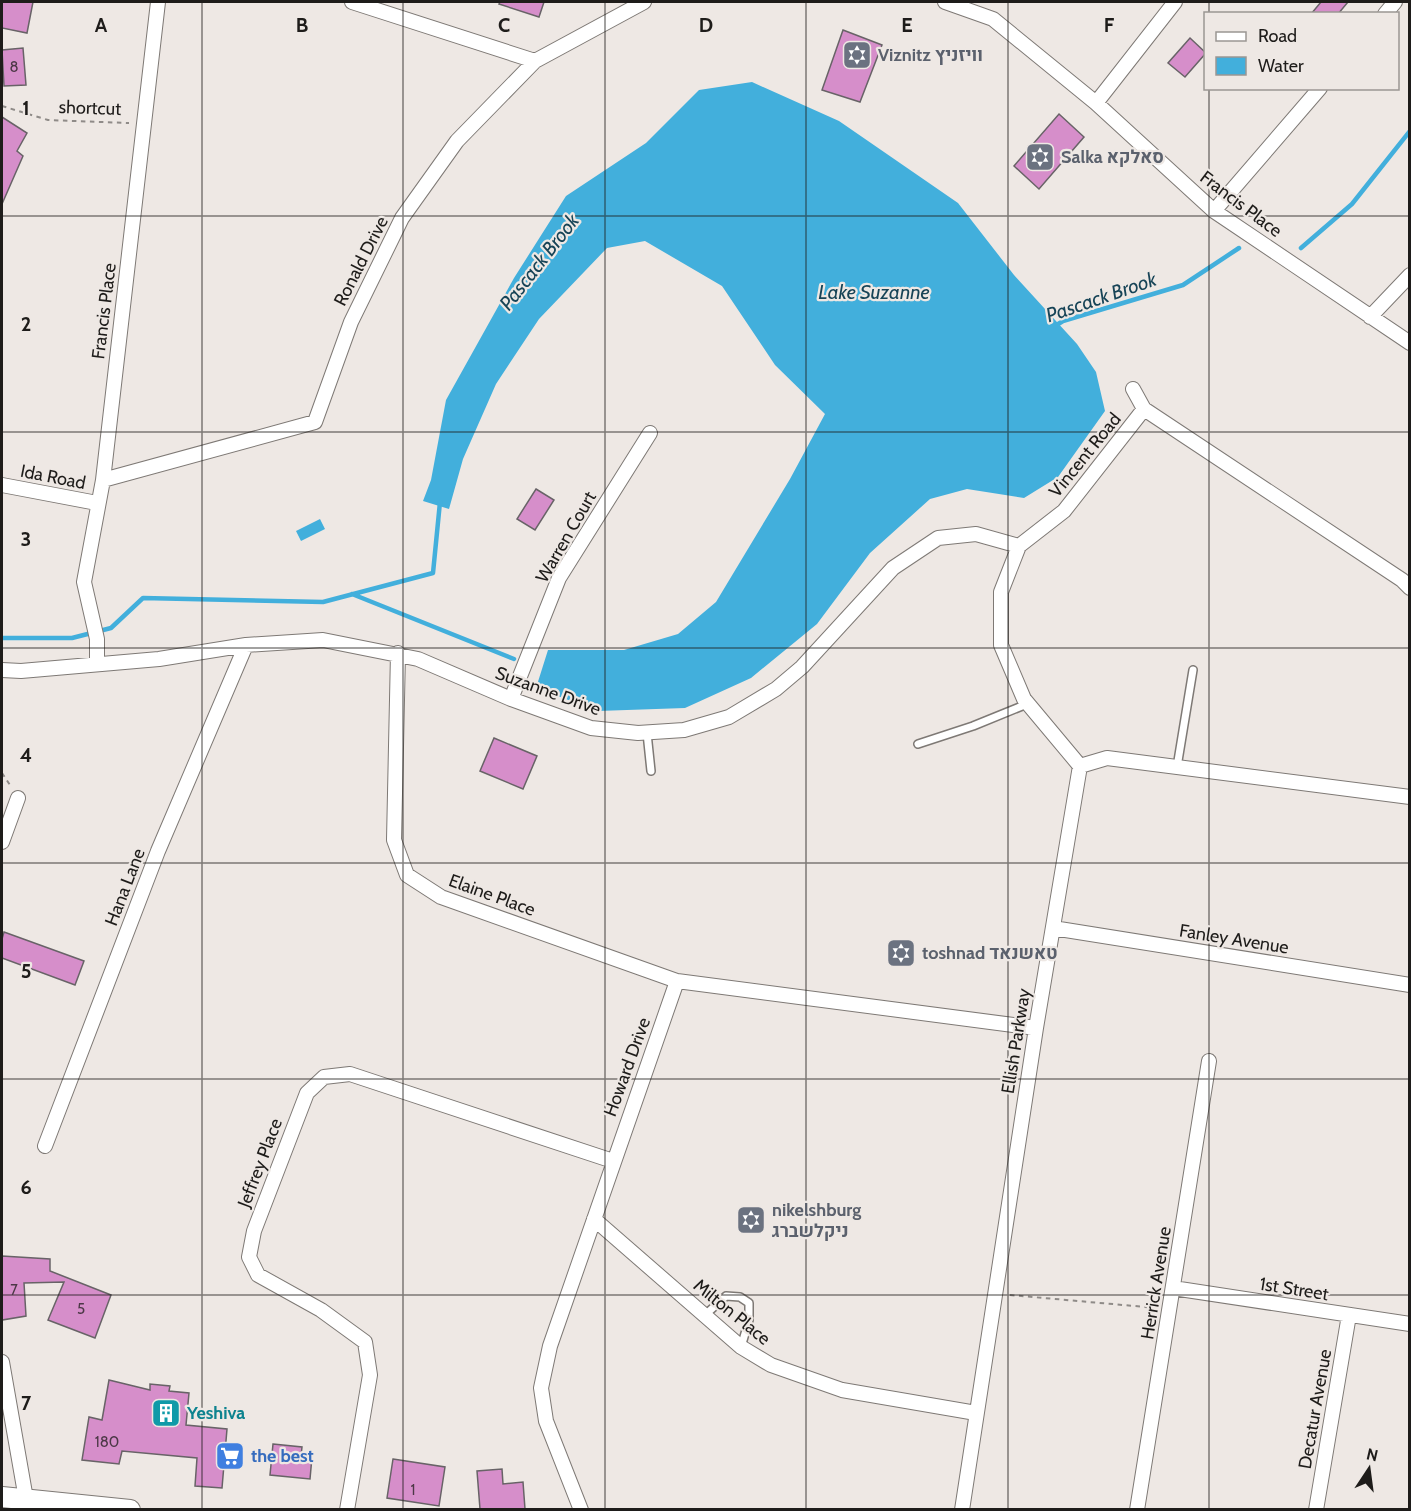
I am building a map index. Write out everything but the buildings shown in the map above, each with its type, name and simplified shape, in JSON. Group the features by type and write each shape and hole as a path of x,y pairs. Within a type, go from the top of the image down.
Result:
{"street":[{"name":"Francis Place","path":"97,664 97,639 84,582 103,480 158,2"},
{"path":"352,2 535,61"},
{"name":"Ronald Drive","path":"103,480 315,422 351,322 402,218 457,141 535,61 644,2"},
{"name":"Francis Place","path":"945,2 993,19 1096,103 1214,211 1410,343"},
{"path":"1096,103 1175,2"},
{"path":"1214,211 1318,90"},
{"path":"1370,317 1410,275"},
{"name":"Vincent Road","path":"1133,389 1144,409 1402,580 1410,588"},
{"name":"Vincent Road","path":"1019,546 1064,511 1144,409"},
{"name":"Warren Court","path":"511,699 559,578 650,433"},
{"name":"Ida Road","path":"2,485 97,504"},
{"name":"Suzanne Drive","path":"2,670 21,671 97,664 159,658 246,645 323,640 418,658 511,699 591,728 646,733 684,730 729,717 776,690 802,667 893,568 938,538 976,534 1019,546"},
{"path":"1019,546 1001,592 1001,645 1027,704 1080,766 1107,758 1410,797"},
{"name":"Hana Lane","path":"45,1146 158,851 246,645"},
{"name":"Elaine Place","path":"398,653 394,840 407,875 441,897 677,981"},
{"name":"Ellish Parkway","path":"962,1509 1036,1029 1080,766"},
{"path":"2,842 18,798"},
{"name":"Fanley Avenue","path":"1053,928 1410,985"},
{"path":"677,981 1036,1029"},
{"name":"Howard Drive","path":"581,1509 546,1421 542,1388 550,1346 677,981"},
{"name":"Herrick Avenue","path":"1137,1509 1209,1061"},
{"name":"Jeffrey Place","path":"347,1509 370,1376 364,1342 321,1310 258,1275 249,1257 254,1231 307,1093 324,1077 350,1074 613,1161"},
{"name":"Milton Place","path":"594,1219 741,1347 771,1365 842,1390 976,1413"},
{"name":"1st Street","path":"1173,1288 1410,1324"},
{"name":"Decatur Avenue","path":"1316,1509 1349,1315"},
{"path":"2,1362 33,1503"},
{"path":"2,1497 63,1506 130,1509"}],"lane":[{"path":"1177,767 1193,670"},
{"path":"918,744 973,726 1027,704"},
{"path":"646,733 651,771"},
{"path":"705,1316 726,1296 740,1297 749,1303 749,1320 741,1347"}],"path":[{"name":"shortcut","path":"2,106 48,120 144,124"},
{"path":"995,1294 1170,1309"}],"water":[{"name":"Lake Suzanne","path":"752,82 839,121 958,203 1014,275 1077,344 1096,372 1105,411 1058,477 1024,498 967,489 930,499 870,553 817,624 751,678 685,708 598,711 536,688 548,650 624,650 678,634 716,602 790,479 825,414 775,365 722,286 645,241 607,248 539,319 496,384 463,459 449,509 423,501 431,480 446,400 514,278 566,196 646,143 699,90"},
{"path":"320,519 325,529 301,541 296,531"}],"waterway":[{"name":"Pascack Brook","path":"1301,248 1352,204 1410,131"},
{"name":"Pascack Brook","path":"1055,326 1063,321 1183,285 1239,248"},
{"name":"Pascack Brook","path":"2,638 72,638 111,628 143,598 323,602 433,573 440,502"},
{"path":"352,594 514,659"}],"place":[{"name":"Viznitz וויזניץ","path":"857,55"},
{"name":"Salka סאלקא","path":"1040,157"},
{"name":"toshnad טאשנאד","path":"901,953"},
{"name":"nikelshburg ניקלשברג","path":"751,1220"},
{"name":"Yeshiva","path":"166,1413"},
{"name":"the best","path":"230,1456"}]}
